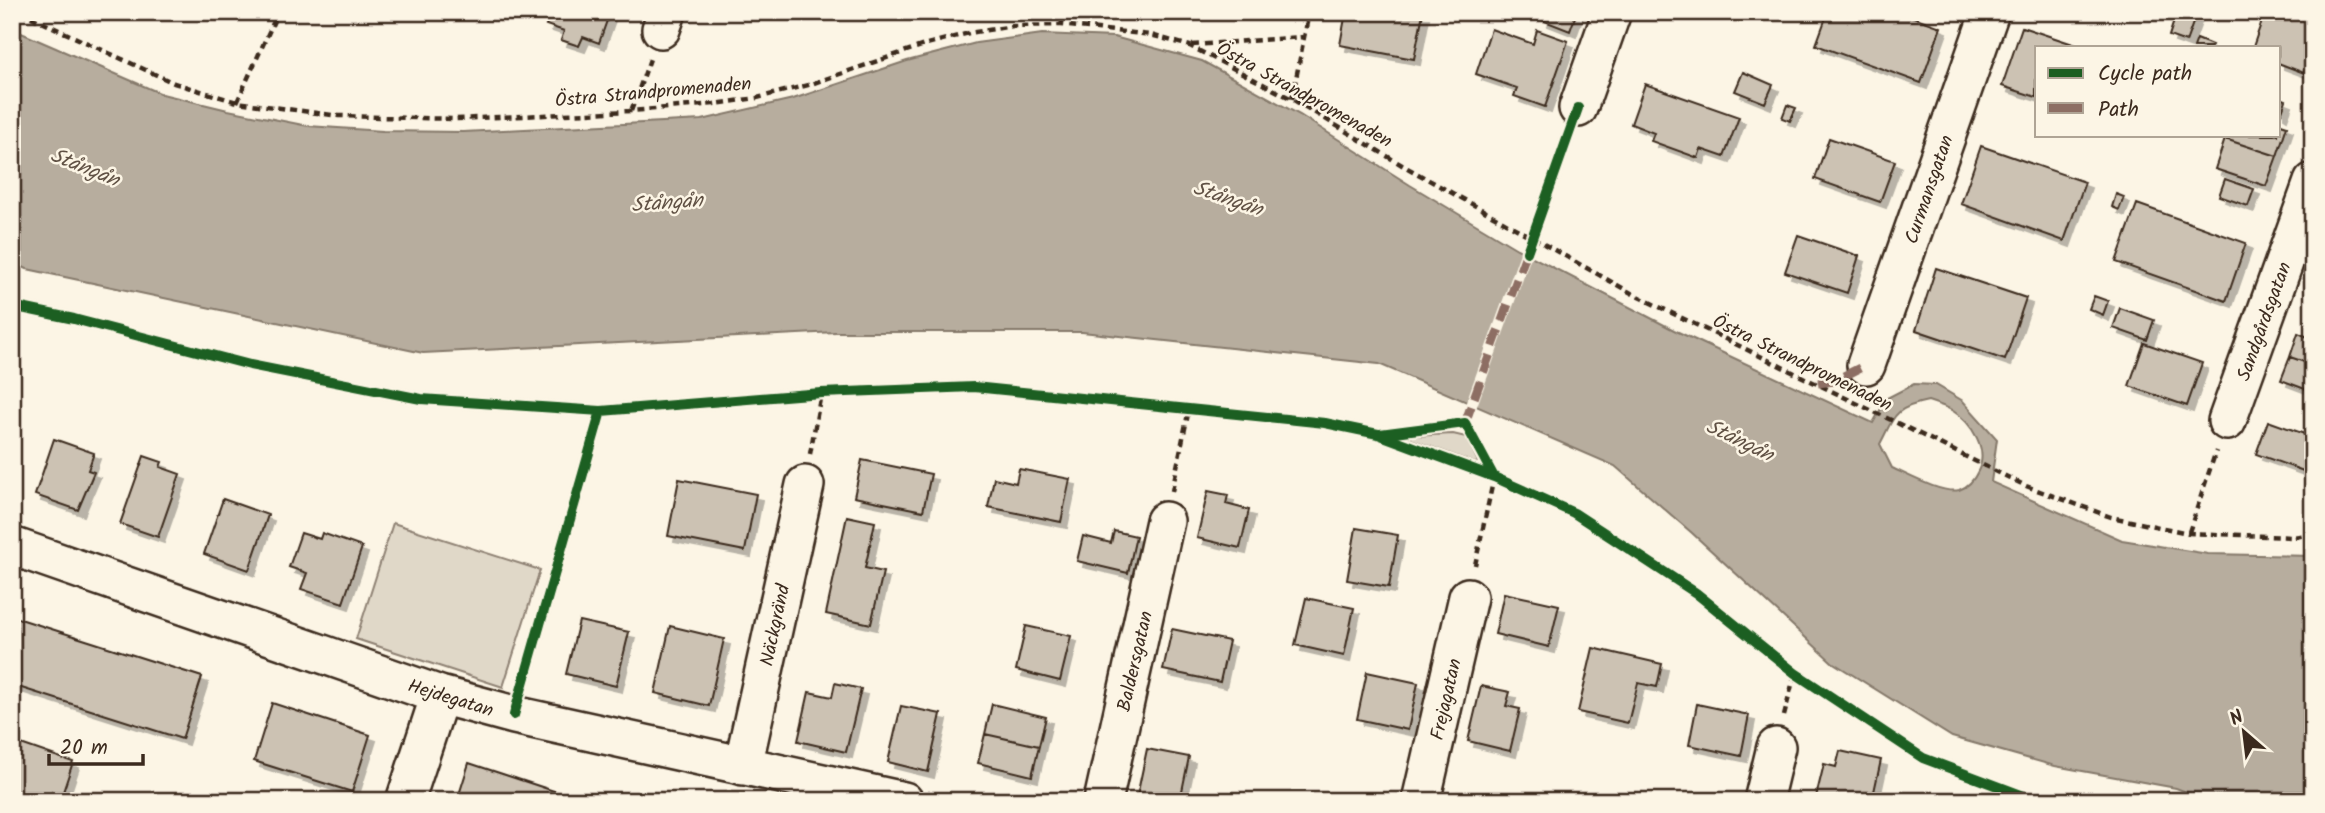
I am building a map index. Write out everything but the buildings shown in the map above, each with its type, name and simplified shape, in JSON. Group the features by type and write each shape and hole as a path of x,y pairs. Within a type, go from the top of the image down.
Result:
{"street":[{"path":"1578,108 1612,12"},
{"name":"Curmansgatan","path":"1866,365 1990,12"},
{"name":"Sandgårdsgatan","path":"2227,421 2313,182"},
{"name":"Näckgränd","path":"743,766 805,485"},
{"name":"Baldersgatan","path":"1103,801 1165,521"},
{"name":"Hejdegatan","path":"12,545 440,695 514,715 743,766 805,790 904,801"},
{"name":"Frejagatan","path":"1421,801 1468,597"},
{"path":"405,801 440,695"},
{"path":"1763,801 1776,747"}],"path":[{"path":"237,102 278,12"},
{"path":"1061,24 1065,12"},
{"path":"1292,99 1309,12"},
{"path":"1190,46 1303,37"},
{"path":"631,111 636,97"},
{"path":"805,485 821,393"},
{"path":"1165,521 1189,409"},
{"path":"2189,533 2227,421"},
{"path":"1468,597 1494,477"},
{"path":"1776,747 1795,673"}],"shaded area":[{"path":"1453,434 1466,437 1478,462 1408,438 1413,436"},
{"path":"393,523 540,570 503,687 356,639"}],"water":[{"name":"Stångån","path":"12,29 162,94 228,110 308,126 463,132 702,120 793,99 907,61 976,43 1042,34 1114,37 1202,61 1300,115 1517,249 1674,330 1873,423 1887,398 1914,384 1936,385 1963,401 1997,439 1991,482 2122,540 2208,554 2313,556 2313,801 2210,801 2176,788 2055,766 1952,737 1832,662 1615,466 1379,364 1082,332 836,332 423,353 27,269 12,262","holes":["1928,401 1960,416 1972,430 1980,446 1981,463 1978,471 1970,483 1959,490 1935,487 1892,468 1880,444 1897,414 1908,407"]}],"pier":[{"path":"1521,250 1532,254 1476,409 1465,405"}],"marked path":[{"path":"1465,423 1529,246"},
{"path":"1818,383 1834,381 1866,365"}],"cycle path":[{"path":"1527,252 1578,108"},
{"path":"12,306 74,319 250,365 421,399 601,411 821,393 974,387 1325,423 1378,434 1494,477 1574,513 1696,593 1795,673 1923,758 2037,801"},
{"path":"514,715 601,411"},
{"path":"1380,434 1465,423 1494,477"}]}
